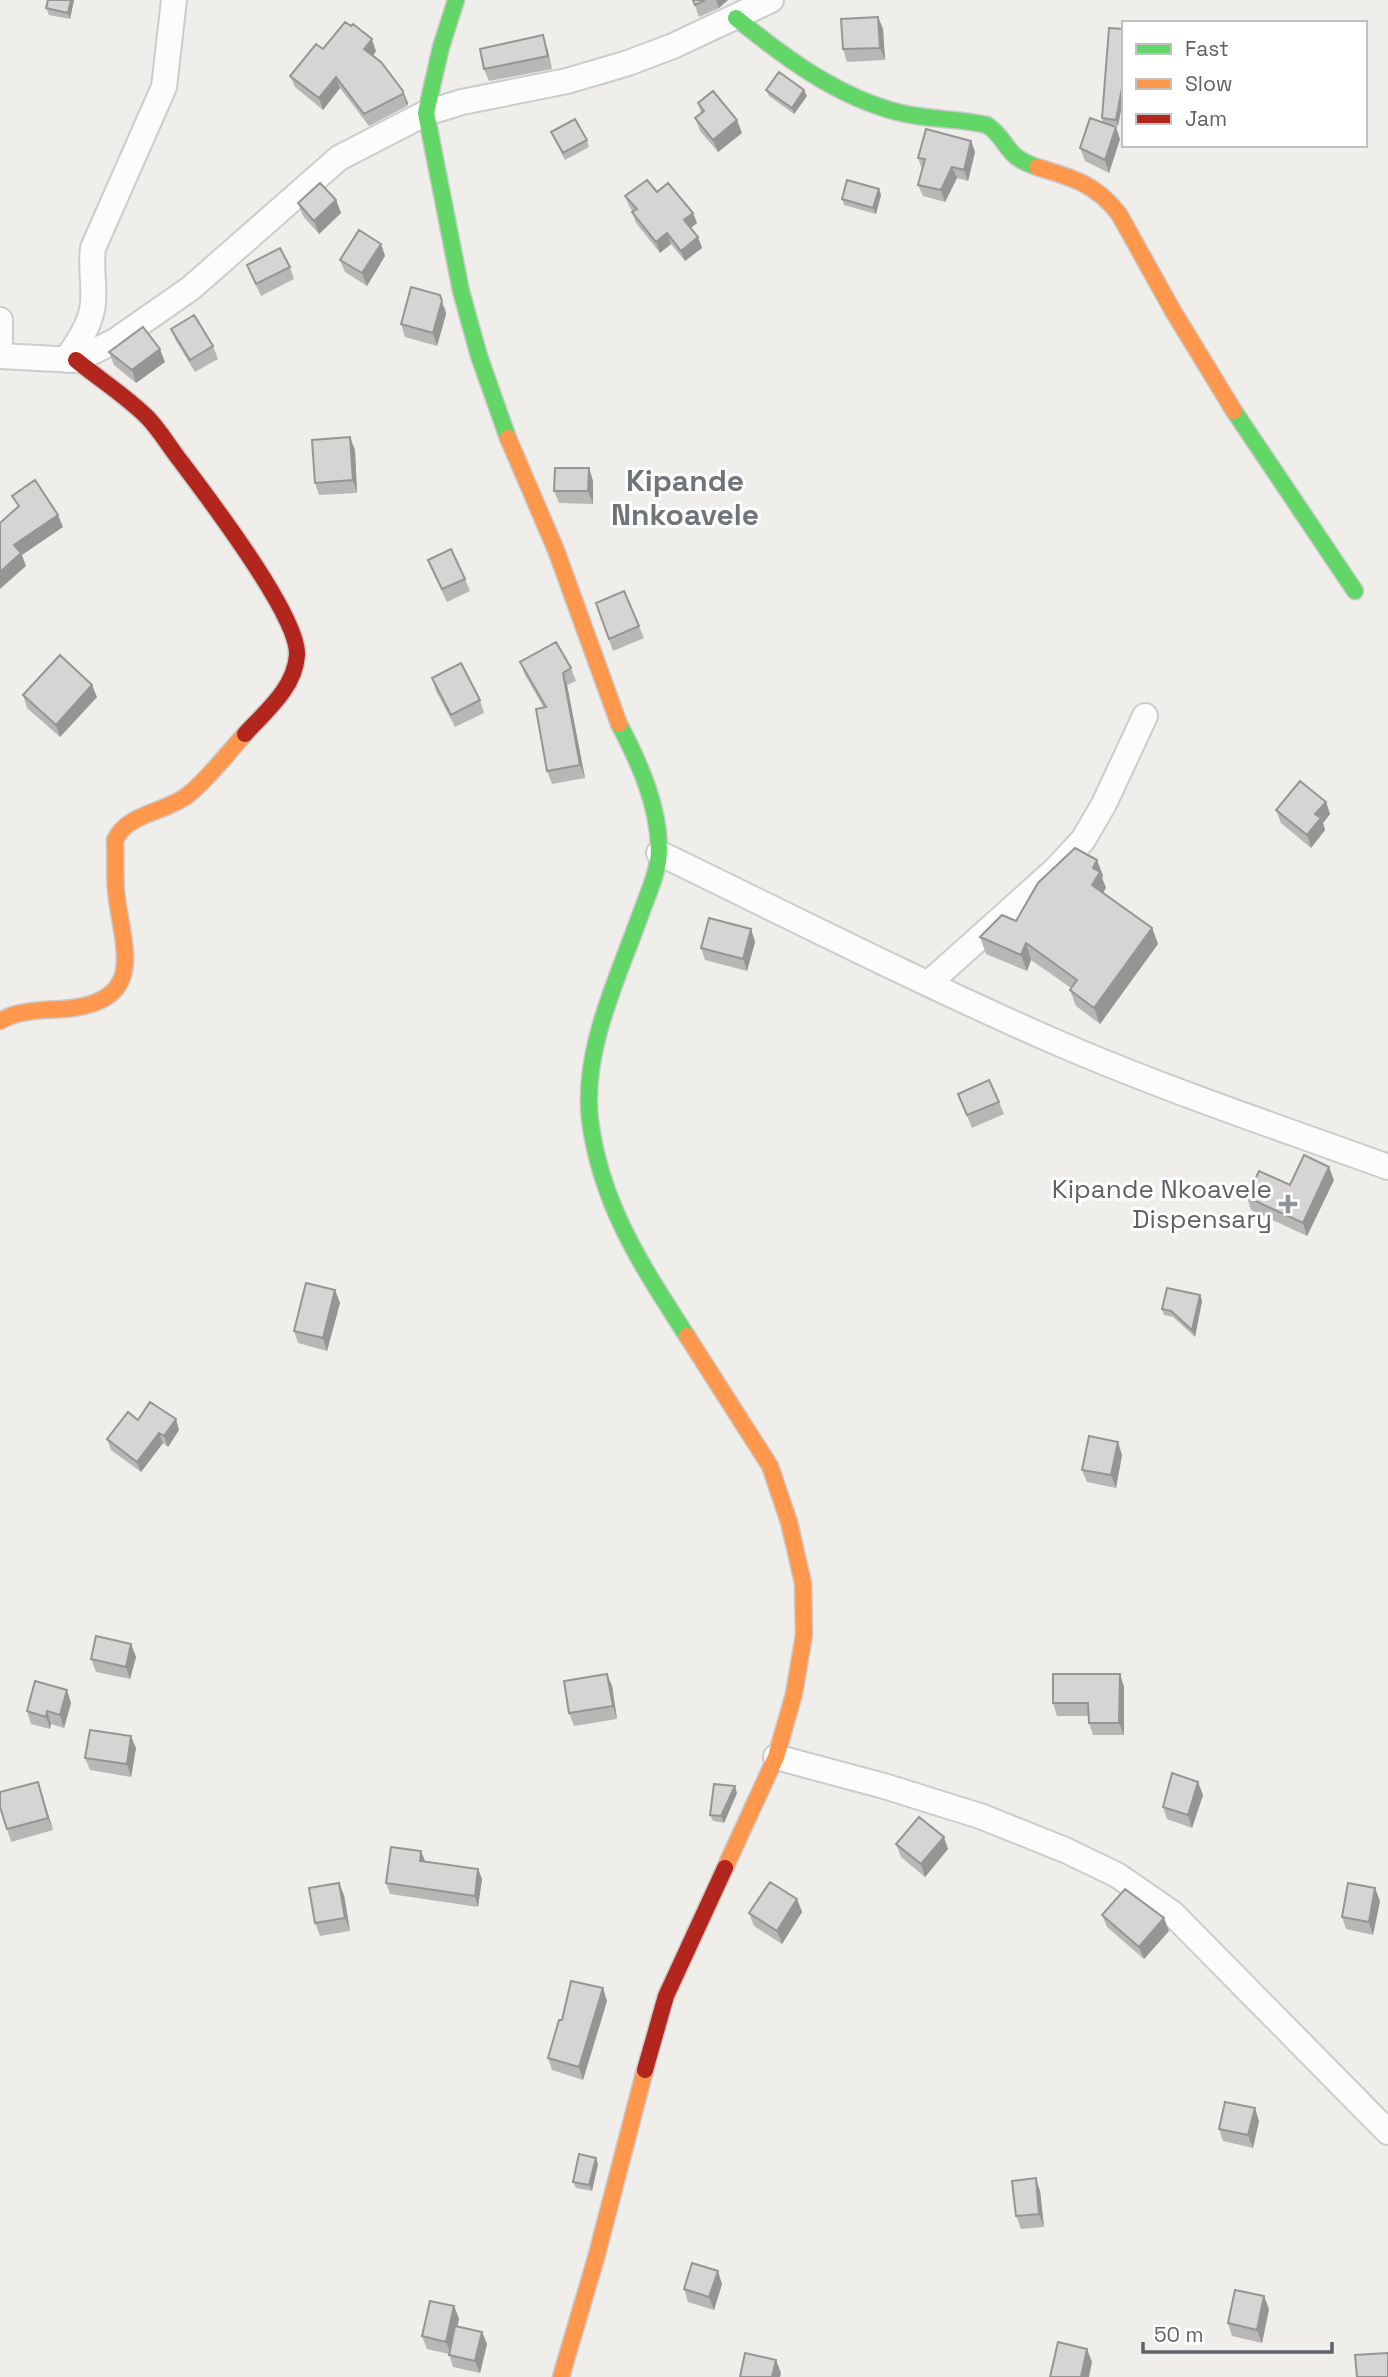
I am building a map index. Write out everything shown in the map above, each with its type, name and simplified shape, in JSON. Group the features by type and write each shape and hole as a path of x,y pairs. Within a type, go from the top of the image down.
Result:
{"street":[{"path":"71,360 92,311 93,248 164,87 174,0"},
{"path":"456,0 441,47 426,113 461,291 479,356 510,444 556,550 615,716 647,788 657,819 659,853 650,887 599,1032 591,1073 590,1119 605,1190 635,1255 770,1466 789,1522 803,1583 804,1635 794,1694 776,1758 666,1996 625,2140 596,2258 561,2377"},
{"path":"0,356 71,360 115,341 191,288 339,158 426,113 462,102 566,81 628,64 736,18 771,0"},
{"path":"736,18 812,74 861,99 930,119 987,125 994,129 1016,159 1070,177 1107,197 1119,214 1180,327 1220,391 1355,591"},
{"path":"0,320 0,342"},
{"path":"0,1021 8,1015 18,1013 73,1009 114,993 122,983 126,962 117,897 115,840 118,833 126,825 187,796 281,695 292,675 297,656 294,635 277,602 211,502 146,416 71,360"},
{"path":"929,983 1055,870 1083,840 1104,804 1145,716"},
{"path":"659,853 1052,1040 1216,1106 1388,1167"},
{"path":"776,1758 884,1786 980,1816 1065,1850 1117,1875 1172,1913 1388,2132"}],"building":[{"path":"48,0 71,0 68,13 46,8"},
{"path":"878,17 880,48 843,49 841,19"},
{"path":"345,22 351,26 353,24 372,39 364,49 381,62 403,91 403,94 364,114 336,77 319,98 290,76 316,44 323,49"},
{"path":"1109,28 1122,29 1122,88 1116,120 1102,118"},
{"path":"543,35 548,56 484,69 480,49"},
{"path":"779,72 804,90 792,108 766,90"},
{"path":"713,91 737,120 713,140 695,118 704,111 698,103"},
{"path":"1090,118 1116,127 1105,160 1080,148"},
{"path":"575,119 587,140 563,153 551,132"},
{"path":"926,129 971,141 964,170 952,167 941,190 918,185 925,159 918,158"},
{"path":"647,180 657,192 668,183 693,213 684,220 698,237 681,251 667,233 656,242 632,212 637,209 625,196"},
{"path":"847,180 879,189 873,208 842,199"},
{"path":"320,183 336,200 314,221 298,203"},
{"path":"359,230 381,244 362,273 340,260"},
{"path":"280,248 290,267 256,284 247,265"},
{"path":"411,287 440,295 442,301 433,333 401,324"},
{"path":"194,315 213,346 190,360 171,329"},
{"path":"143,327 160,349 132,370 109,352"},
{"path":"350,437 353,480 315,483 312,440"},
{"path":"555,468 589,468 588,491 554,491"},
{"path":"35,480 58,515 14,545 21,553 0,572 0,523 19,506 12,496"},
{"path":"451,549 465,579 442,589 428,560"},
{"path":"624,591 639,626 609,639 596,603"},
{"path":"556,642 571,668 563,673 580,765 547,771 536,709 546,707 520,662"},
{"path":"60,655 92,685 56,725 23,695"},
{"path":"461,663 480,700 451,715 432,678"},
{"path":"1300,781 1326,802 1315,814 1321,818 1307,835 1276,810"},
{"path":"1075,848 1097,860 1093,868 1100,872 1092,885 1152,928 1094,1008 1070,990 1077,980 1026,943 1021,955 980,937 1002,915 1016,921 1038,883"},
{"path":"709,918 751,929 743,959 701,948"},
{"path":"989,1080 999,1102 967,1115 958,1094"},
{"path":"1304,1155 1329,1167 1303,1223 1247,1197 1259,1171 1290,1185"},
{"path":"306,1283 335,1290 323,1338 294,1331"},
{"path":"1167,1288 1200,1295 1192,1330 1171,1311 1162,1309"},
{"path":"150,1402 176,1419 164,1436 159,1433 137,1462 107,1439 128,1412 138,1420"},
{"path":"1089,1436 1118,1442 1111,1475 1082,1470"},
{"path":"96,1636 131,1644 126,1667 91,1659"},
{"path":"607,1674 613,1706 569,1713 564,1681"},
{"path":"1053,1674 1120,1674 1119,1723 1089,1723 1088,1703 1053,1703"},
{"path":"35,1681 67,1690 60,1715 47,1711 46,1717 27,1711"},
{"path":"90,1730 131,1736 127,1764 85,1758"},
{"path":"1172,1773 1198,1782 1188,1815 1163,1807"},
{"path":"38,1782 48,1818 7,1829 0,1807 0,1792"},
{"path":"714,1784 735,1786 721,1816 710,1815"},
{"path":"919,1817 944,1837 921,1864 896,1844"},
{"path":"391,1847 421,1851 420,1861 478,1869 475,1896 386,1883"},
{"path":"770,1882 797,1899 777,1931 749,1913"},
{"path":"339,1883 345,1918 315,1923 309,1888"},
{"path":"1348,1883 1375,1888 1369,1922 1342,1917"},
{"path":"1125,1889 1164,1918 1139,1947 1102,1915"},
{"path":"571,1981 603,1988 579,2067 548,2058 559,2020 562,2020"},
{"path":"1225,2102 1255,2108 1248,2135 1219,2129"},
{"path":"579,2154 596,2158 589,2185 573,2182"},
{"path":"1036,2178 1039,2214 1016,2216 1012,2181"},
{"path":"692,2263 718,2271 709,2297 684,2289"},
{"path":"1235,2290 1264,2296 1257,2330 1228,2323"},
{"path":"430,2301 454,2306 446,2342 422,2336"},
{"path":"455,2326 482,2332 475,2361 449,2355"},
{"path":"1058,2342 1087,2349 1081,2377 1050,2377"},
{"path":"745,2353 776,2360 772,2377 740,2377"},
{"path":"1388,2353 1388,2377 1357,2377 1355,2355"}],"traffic: fast":[{"path":"456,0 441,47 426,113 461,291 479,356 508,438"},
{"path":"736,18 792,61 832,86 875,105 908,115 987,125 1012,153 1037,167"},
{"path":"1234,411 1355,591"},
{"path":"619,724 652,801 659,850 652,883 612,990 596,1042 591,1068 590,1120 603,1180 626,1234 654,1285 687,1336"}],"traffic: slow":[{"path":"1037,167 1092,188 1119,214 1173,311 1234,411"},
{"path":"508,438 556,550 619,724"},
{"path":"0,1021 26,1012 96,1003 111,994 120,983 125,953 116,892 115,840 121,831 138,818 188,795 211,774 245,734"},
{"path":"687,1336 770,1466 789,1522 803,1583 804,1635 794,1694 776,1757 725,1868"},
{"path":"561,2377 596,2258 645,2070"}],"traffic: jam":[{"path":"76,360 130,402 155,426 247,554 283,612 293,636 297,655 295,667 278,699 245,734"},
{"path":"645,2070 666,1996 725,1868"}],"place":[{"name":"Kipande Nkoavele Dispensary","path":"1288,1204"}],"district":[{"name":"Kipande Nnkoavele","path":"685,498"}]}
